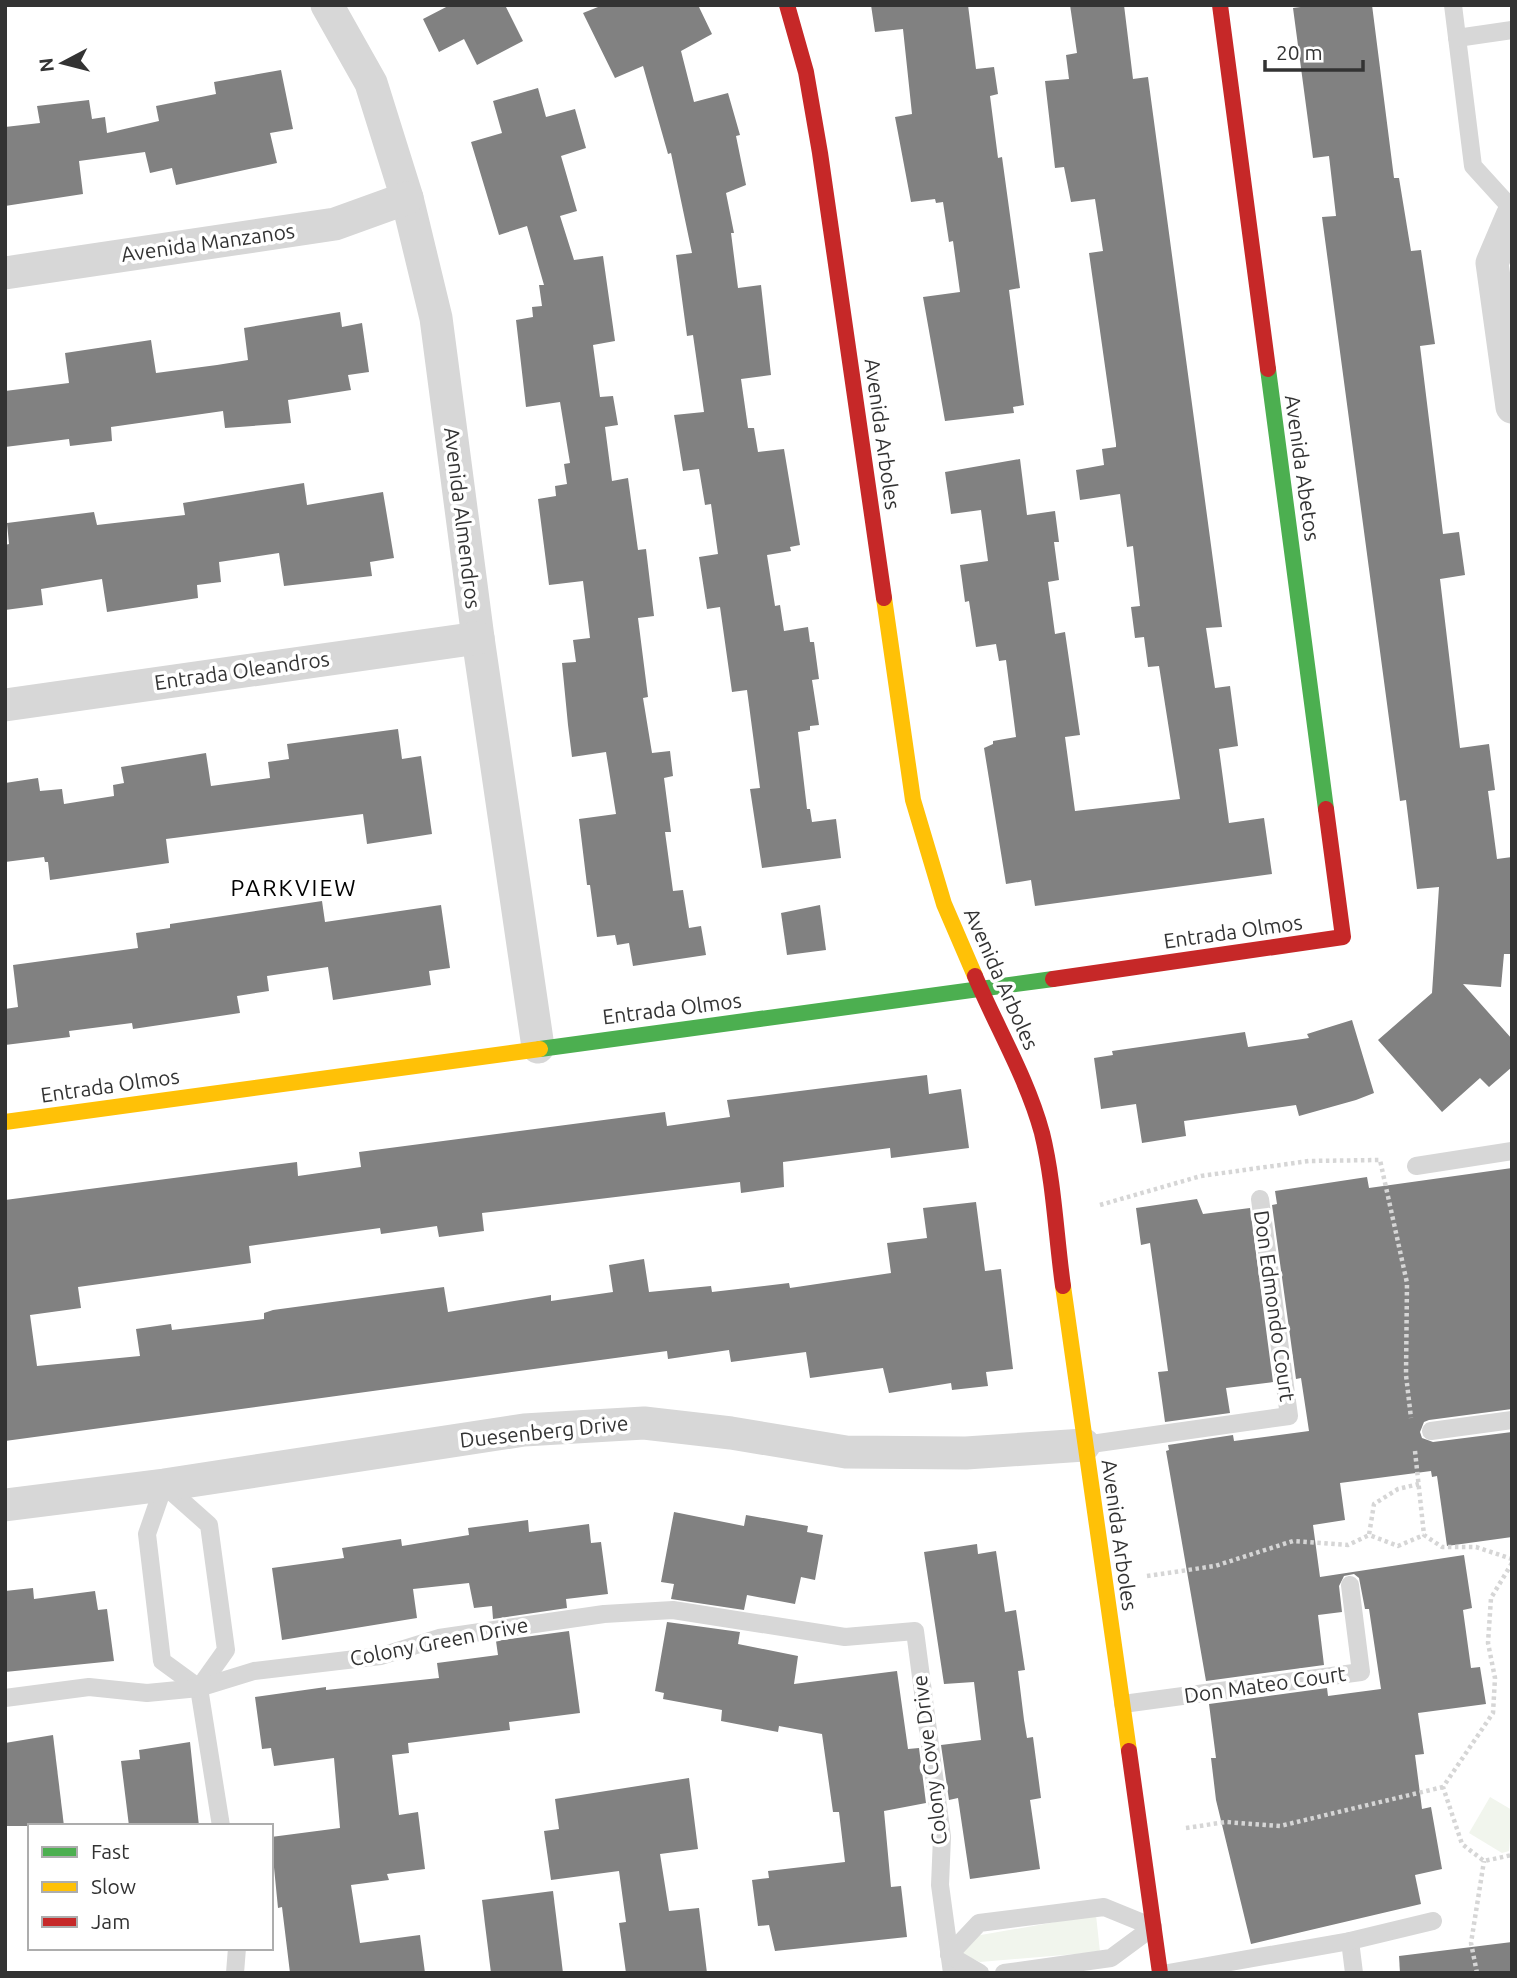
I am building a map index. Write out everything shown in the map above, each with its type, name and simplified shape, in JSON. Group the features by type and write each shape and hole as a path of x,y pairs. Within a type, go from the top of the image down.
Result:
{"street":[{"name":"Avenida Almendros","path":"327,5 371,83 407,198 436,318 478,638 538,1047"},
{"name":"Avenida Arboles","path":"787,5 806,72 820,153 914,800 944,904 1000,1035 1024,1079 1042,1134 1160,1973"},
{"name":"Avenida Abetos","path":"1220,5 1343,937"},
{"name":"Avenida Manzanos","path":"5,273 335,224 407,198"},
{"path":"1512,216 1492,263 1508,359 1512,407"},
{"name":"Entrada Oleandros","path":"5,705 478,638"},
{"name":"Entrada Olmos","path":"5,1122 538,1047 983,990 1343,937"},
{"name":"Duesenberg Drive","path":"5,1505 164,1485 524,1430 644,1423 731,1433 846,1452 966,1453 1084,1445"}],"lane":[{"path":"1453,5 1473,166 1512,209"},
{"path":"1457,38 1512,30"},
{"path":"1416,1166 1512,1151"},
{"name":"Don Edmondo Court","path":"1084,1445 1289,1416 1260,1199"},
{"path":"1431,1431 1512,1420"},
{"path":"199,1688 162,1661 147,1534 164,1485 209,1525 226,1650 199,1688 221,1824"},
{"name":"Don Mateo Court","path":"1123,1704 1361,1672 1350,1585"},
{"name":"Colony Green Drive","path":"5,1698 89,1687 147,1693 199,1688 254,1671 381,1656 439,1638 604,1614 673,1610 845,1637 915,1631"},
{"name":"Colony Cove Drive","path":"915,1631 942,1837 940,1885 950,1964"},
{"path":"980,1973 950,1964 979,1923 1104,1907 1153,1927"},
{"path":"1168,1973 1350,1941 1433,1921"},
{"path":"1004,1973 1111,1958 1153,1927"},
{"path":"1350,1941 1354,1973"},
{"path":"235,1973 237,1950"}],"path":[{"path":"1100,1205 1201,1176 1309,1161 1380,1160 1407,1283 1406,1375 1412,1430"},
{"path":"1414,1444 1424,1535"},
{"path":"1369,1535 1374,1504 1398,1489 1419,1484"},
{"path":"1147,1576 1214,1566 1293,1541 1348,1545 1369,1535 1398,1546 1424,1535"},
{"path":"1186,1828 1226,1822 1280,1826 1443,1787 1493,1713 1495,1678 1488,1643 1491,1598 1512,1561 1476,1547 1442,1547 1424,1535"},
{"path":"1443,1787 1462,1844 1484,1861 1512,1855"},
{"path":"1477,1973 1471,1943 1484,1861"}],"shaded area":[{"path":"1490,1797 1512,1810 1509,1851 1502,1853 1469,1833"},
{"path":"1096,1915 1100,1952 980,1962 960,1953 975,1936"}],"building":[{"path":"450,5 505,5 523,41 477,65 464,39 439,52 423,19"},
{"path":"603,5 698,5 712,34 681,51 694,102 728,93 740,135 736,136 746,185 726,193 734,233 731,233 738,288 761,285 771,375 741,379 748,428 754,428 758,452 784,449 800,545 790,547 791,551 767,555 775,606 780,605 784,631 808,627 810,642 814,642 819,679 812,680 819,725 798,732 807,809 810,809 812,822 836,819 841,858 762,868 750,789 760,788 747,690 732,692 720,607 707,609 699,557 718,554 711,504 705,505 699,469 683,471 674,415 704,412 693,335 687,336 676,255 692,253 671,153 668,154 643,66 615,78 583,13"},
{"path":"871,5 968,5 976,69 994,67 998,94 990,96 998,158 1002,157 1020,288 1009,290 1024,405 1013,407 1014,413 945,421 923,297 960,292 953,241 949,242 943,202 936,203 935,199 911,202 895,117 912,114 903,29 875,32"},
{"path":"1070,5 1124,5 1133,79 1148,77 1222,627 1206,628 1215,688 1230,686 1238,746 1219,749 1229,823 1264,818 1272,874 1035,906 1031,880 1006,884 984,748 993,744 993,741 1016,737 1006,660 999,661 996,644 976,647 969,601 965,602 960,565 988,561 981,510 951,514 945,472 1020,459 1027,515 1055,511 1059,542 1054,542 1059,580 1048,582 1055,634 1065,632 1080,735 1065,737 1075,811 1180,799 1159,666 1148,667 1144,637 1135,638 1131,607 1140,606 1133,546 1127,547 1120,494 1080,500 1076,470 1104,465 1102,449 1116,447 1116,444 1089,253 1103,251 1095,199 1071,202 1064,167 1055,168 1045,81 1069,79 1066,55 1077,53"},
{"path":"1316,5 1372,5 1394,178 1399,178 1411,251 1421,250 1435,344 1420,346 1443,534 1459,532 1465,575 1440,579 1460,748 1489,744 1495,790 1488,791 1497,859 1512,857 1512,954 1504,954 1501,987 1463,984 1512,1039 1512,1067 1489,1087 1480,1078 1442,1112 1378,1040 1432,993 1439,887 1417,889 1406,800 1400,801 1322,217 1336,216 1329,156 1313,158 1293,8"},
{"path":"281,70 293,129 270,133 277,163 176,185 172,168 150,173 145,152 79,161 83,194 5,206 5,127 40,123 37,106 89,100 92,119 105,117 107,133 159,121 156,106 216,94 214,82"},
{"path":"538,88 546,117 575,109 586,148 561,156 577,211 560,216 574,260 603,256 615,341 593,345 600,397 613,396 618,425 605,427 612,481 628,478 638,550 646,549 654,616 638,618 648,697 643,698 652,753 670,751 673,776 664,778 671,832 665,832 673,891 683,890 689,928 701,926 706,955 633,966 629,943 617,945 615,935 597,937 579,819 616,814 606,752 572,757 562,663 576,662 573,640 590,638 583,581 549,585 538,499 556,496 555,486 567,484 564,464 570,463 560,402 526,407 516,320 533,317 532,307 542,306 539,285 544,285 527,226 499,235 471,142 502,133 493,101"},
{"path":"340,312 342,327 362,323 369,372 348,375 351,390 288,400 291,423 225,428 223,411 111,427 112,441 70,446 69,439 5,447 5,391 69,383 65,353 151,340 156,373 217,365 248,360 244,328"},
{"path":"304,483 307,505 383,492 394,558 370,562 372,576 284,586 279,553 219,562 221,582 197,585 198,598 107,612 102,579 41,589 43,605 5,610 5,545 9,544 7,523 94,512 97,525 185,515 183,503"},
{"path":"398,729 402,759 421,756 432,834 367,844 363,814 166,839 169,863 50,880 48,862 45,862 44,857 5,862 5,783 38,778 40,791 62,789 64,804 114,796 113,785 124,783 121,767 206,753 211,786 270,778 268,762 289,759 287,744"},
{"path":"322,901 325,922 441,905 450,968 429,971 431,985 333,1000 328,967 267,976 269,991 237,996 240,1013 133,1029 132,1023 69,1031 70,1037 5,1045 5,1009 18,1007 13,965 138,948 136,933 170,928 170,924"},
{"path":"820,905 826,950 787,955 781,913"},
{"path":"1352,1020 1374,1093 1356,1100 1299,1116 1296,1105 1184,1121 1186,1136 1142,1143 1136,1104 1101,1109 1094,1058 1113,1055 1112,1051 1245,1032 1248,1047 1309,1038 1307,1034"},
{"path":"927,1075 929,1094 961,1089 969,1148 891,1158 890,1148 783,1162 784,1187 741,1193 740,1182 482,1213 484,1231 439,1237 437,1226 381,1234 380,1228 249,1246 251,1263 78,1287 81,1308 30,1315 37,1366 140,1356 136,1329 171,1324 172,1330 264,1319 264,1313 273,1310 444,1287 448,1312 551,1295 551,1301 613,1292 609,1265 644,1259 649,1292 711,1286 712,1292 789,1283 790,1288 891,1273 887,1243 927,1238 923,1208 976,1202 985,1271 1001,1269 1013,1369 986,1372 988,1386 952,1390 951,1383 889,1393 883,1368 810,1378 806,1352 731,1362 729,1350 668,1359 667,1351 5,1441 5,1200 297,1162 298,1176 361,1167 359,1152 665,1112 667,1126 730,1117 727,1100"},
{"path":"1512,1168 1512,1409 1429,1420 1424,1422 1420,1432 1422,1438 1433,1442 1512,1432 1512,1537 1447,1546 1437,1476 1432,1477 1431,1471 1340,1483 1345,1520 1313,1525 1320,1577 1464,1555 1472,1608 1463,1610 1471,1668 1480,1667 1486,1704 1418,1713 1424,1754 1415,1755 1422,1809 1431,1807 1442,1869 1415,1875 1421,1904 1251,1944 1216,1800 1211,1758 1216,1758 1209,1704 1327,1688 1328,1696 1381,1689 1369,1609 1365,1609 1359,1578 1354,1574 1344,1576 1339,1586 1342,1612 1318,1615 1324,1665 1206,1681 1166,1451 1169,1450 1168,1445 1233,1435 1234,1441 1309,1431 1301,1378 1296,1379 1272,1205 1277,1204 1275,1191 1367,1177 1369,1188"},
{"path":"1197,1199 1203,1214 1250,1208 1273,1382 1226,1388 1230,1413 1165,1422 1158,1372 1168,1371 1150,1243 1141,1245 1136,1208"},
{"path":"674,1512 744,1526 746,1515 808,1526 807,1532 823,1535 815,1580 801,1577 795,1604 747,1595 744,1610 671,1599 674,1584 661,1582"},
{"path":"528,1520 529,1532 589,1524 591,1543 601,1542 608,1594 566,1599 567,1608 493,1619 492,1606 474,1608 469,1583 413,1589 417,1618 282,1640 272,1568 344,1558 342,1548 401,1539 402,1546 469,1535 468,1528"},
{"path":"977,1544 978,1554 996,1551 1005,1612 1016,1610 1025,1670 1018,1671 1024,1720 1027,1738 1033,1737 1041,1798 1030,1800 1040,1869 970,1879 958,1798 949,1800 941,1745 981,1740 974,1682 944,1684 924,1552"},
{"path":"33,1588 34,1599 95,1591 98,1610 107,1609 114,1661 5,1672 5,1591"},
{"path":"667,1622 740,1632 738,1644 798,1656 794,1684 897,1671 908,1749 919,1748 926,1803 884,1811 891,1887 901,1886 907,1937 775,1951 769,1925 758,1926 752,1880 769,1878 768,1871 845,1862 839,1812 833,1812 822,1734 779,1726 778,1732 721,1721 722,1710 663,1699 664,1693 655,1691"},
{"path":"569,1631 580,1713 509,1722 510,1730 408,1743 409,1753 392,1755 399,1815 418,1812 425,1869 387,1874 389,1880 351,1885 360,1943 420,1935 425,1973 290,1973 282,1907 278,1908 273,1837 340,1828 334,1758 274,1766 271,1748 262,1749 255,1697 326,1687 326,1690 439,1678 437,1663 498,1655 496,1641"},
{"path":"53,1735 64,1824 5,1826 5,1743"},
{"path":"190,1742 199,1824 129,1824 121,1761 140,1759 139,1750"},
{"path":"689,1778 698,1849 660,1854 669,1911 699,1908 707,1973 626,1973 619,1923 626,1922 619,1871 551,1880 544,1831 559,1829 555,1799"},
{"path":"553,1891 563,1973 491,1973 482,1900"},
{"path":"1512,1942 1512,1973 1400,1973 1399,1956"}],"traffic: fast":[{"path":"1268,369 1326,809"},
{"path":"540,1049 1053,979"}],"traffic: slow":[{"path":"884,598 913,800 944,904 975,976"},
{"path":"5,1122 540,1049"},
{"path":"1063,1286 1129,1751"}],"traffic: jam":[{"path":"787,5 806,72 820,153 884,598"},
{"path":"1220,5 1268,369"},
{"path":"1053,979 1343,937 1326,809"},
{"path":"975,976 1020,1073 1042,1133 1052,1190 1063,1286"},
{"path":"1129,1751 1160,1973"}],"district":[{"name":"PARKVIEW","path":"294,888"}]}
